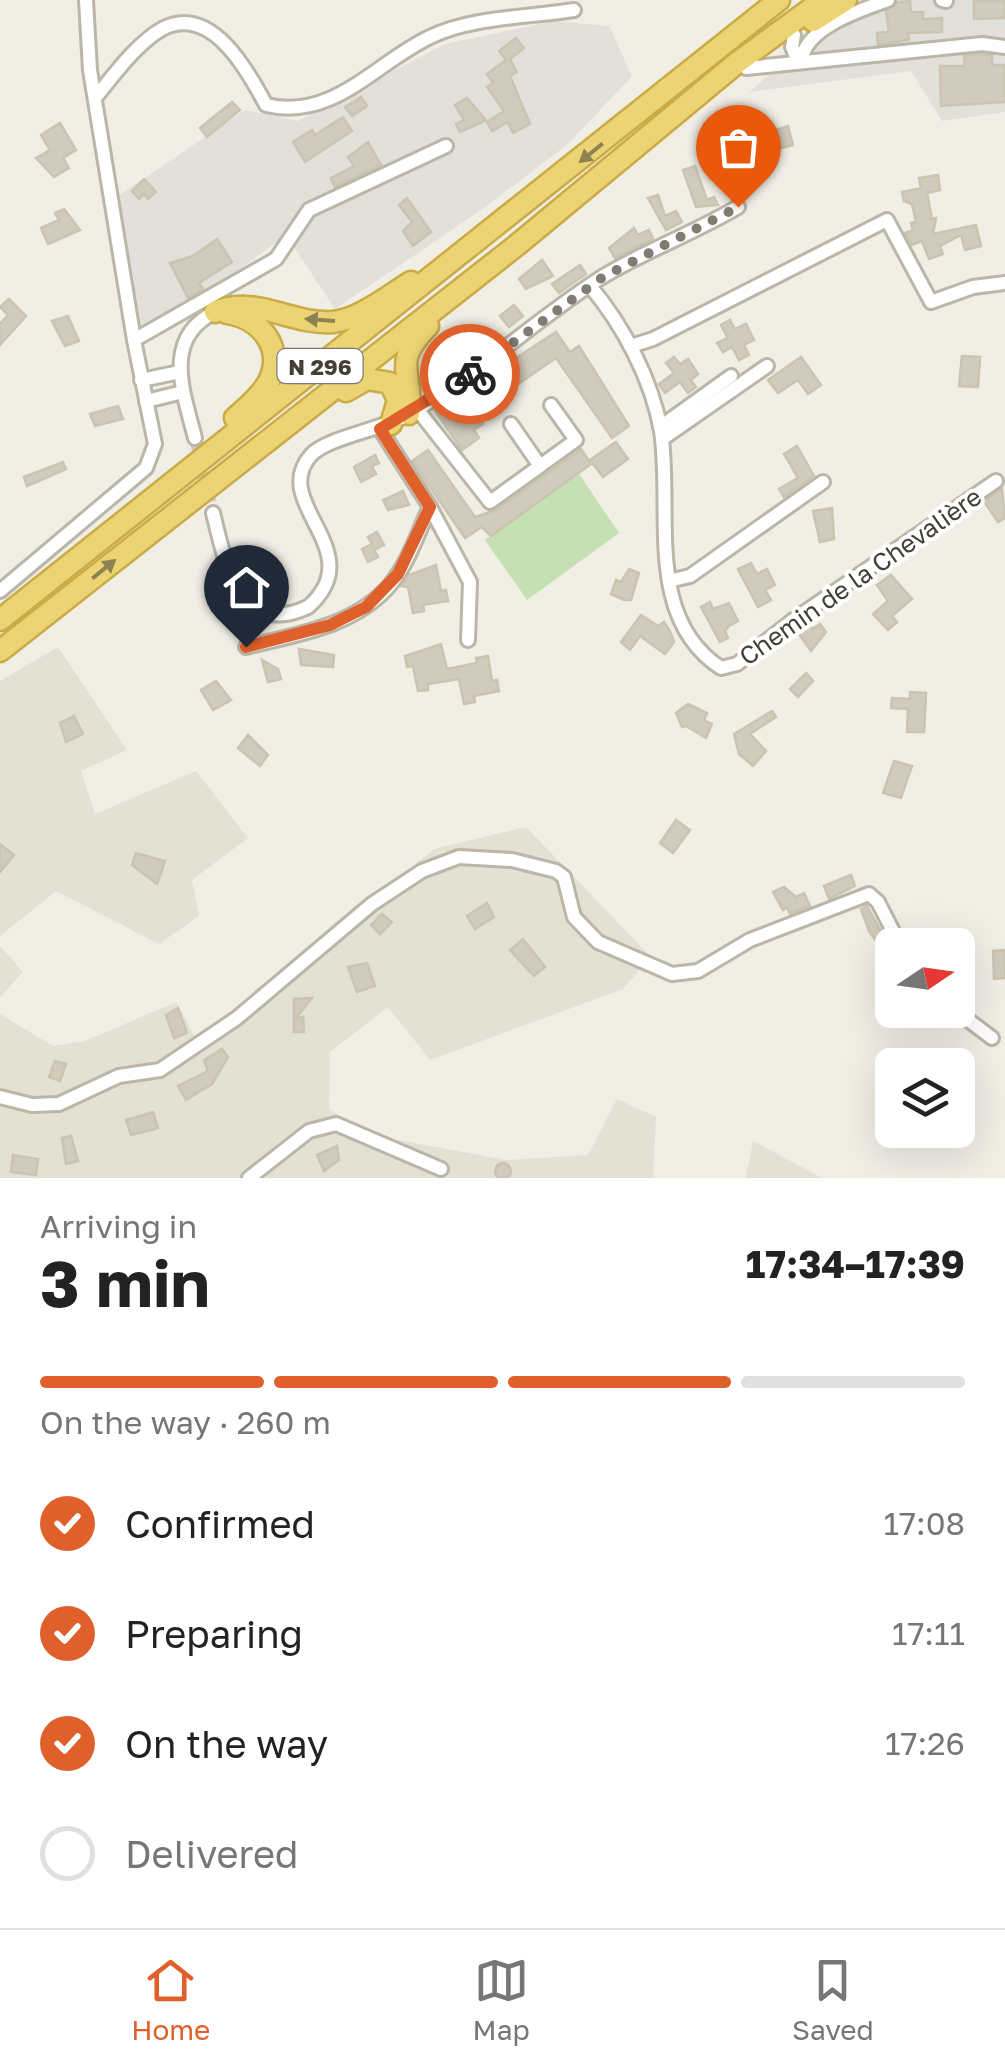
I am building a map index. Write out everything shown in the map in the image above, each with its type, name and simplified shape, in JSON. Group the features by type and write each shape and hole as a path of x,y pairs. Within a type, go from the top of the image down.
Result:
{"highway":[{"name":"N 296","path":"0,620 498,228 779,0"},
{"path":"667,92 796,0"},
{"path":"664,125 738,62 823,0"},
{"name":"N 296","path":"0,651 664,125 846,0"},
{"path":"215,312 243,305 310,320 342,320 498,228"},
{"path":"399,419 402,363 410,345 517,245"},
{"name":"N 296","path":"143,504 251,403 271,376 273,355 267,335 244,316 215,312"},
{"path":"248,454 368,379 382,379 396,392 399,419"}],"street":[{"path":"0,591 146,468 156,444 141,380 95,98 86,0"},
{"path":"799,59 806,47 840,19 888,0"},
{"path":"95,98 162,29 187,23 209,32 244,61 266,105 286,110 314,107 431,36 574,10"},
{"path":"794,35 792,47 799,59"},
{"path":"746,68 799,59 982,44 998,48"},
{"path":"134,340 276,259 309,210 446,146"},
{"path":"213,513 232,582 248,602 272,612 308,607 326,586 330,559 301,492 304,466 321,448 399,419 590,286 738,207"},
{"path":"631,346 653,340 886,220 931,302 973,287 1005,283"},
{"name":"Chemin de la Chevalière","path":"590,286 631,346 661,433 669,581 676,612 700,653 721,668 737,664 792,621 996,481"},
{"path":"194,438 180,372 187,334 215,312"},
{"path":"661,433 766,366"},
{"path":"141,380 180,372"},
{"path":"661,433 732,376"},
{"path":"146,401 184,392"},
{"path":"399,419 490,502 576,440 551,405"},
{"path":"399,419 430,507 470,582 468,640"},
{"path":"510,424 540,466"},
{"path":"669,581 690,576 822,482"},
{"path":"246,647 330,625 366,607 398,574 430,507"},
{"path":"0,664 70,597"},
{"path":"0,1098 32,1105 59,1104 119,1076 160,1070 236,1018 372,904 422,871 459,857 512,860 556,870 564,877 574,916 598,942 672,974 698,971 750,940 869,894 878,902 891,928"},
{"path":"975,1025 992,1038"},
{"path":"248,1178 310,1131 336,1124 440,1169"}],"shaded area":[{"path":"870,0 1005,0 1005,112 942,121 911,71 749,92 834,18"},
{"path":"554,21 609,26 632,76 567,145 474,215 335,309 286,235 216,287 140,327 118,196 245,110 298,121 445,44"},
{"path":"58,647 127,750 81,771 95,814 196,771 248,838 192,880 199,916 159,944 56,891 0,936 0,681"},
{"path":"526,827 651,957 623,989 430,1060 388,1007 330,1052 329,1109 371,1135 506,1160 588,1155 617,1099 656,1117 653,1178 0,1178 0,1014 53,1046 85,1041 176,1002 198,1042 434,849"},
{"path":"0,946 23,972 0,997"},
{"path":"753,1141 822,1178 746,1178"}],"green space":[{"path":"579,474 619,533 527,600 485,540"}],"building":[{"path":"910,1 911,12 923,12 923,19 942,18 942,32 908,33 909,40 878,45 877,33 889,32 886,11 898,2"},
{"path":"974,1 1005,1 1005,18 974,19"},
{"path":"516,38 524,48 510,59 517,72 510,76 530,124 513,133 508,122 492,131 487,122 504,111 487,87 493,83 487,74 506,60 499,51"},
{"path":"992,55 992,65 1005,65 1005,102 941,106 940,66 965,66 964,56"},
{"path":"361,97 367,106 352,116 345,107"},
{"path":"467,98 486,120 460,132 456,124 464,120 455,105"},
{"path":"232,102 240,110 207,137 200,128"},
{"path":"343,117 352,131 305,162 293,142 312,130 315,135"},
{"path":"60,123 76,150 63,158 69,168 54,177 36,158 50,150 41,135"},
{"path":"788,126 793,145 763,152 758,136"},
{"path":"368,142 381,165 335,187 331,178 354,166 348,157"},
{"path":"695,166 707,200 714,197 718,205 696,207 683,170"},
{"path":"938,175 940,190 927,193 932,219 936,218 933,234 976,225 981,246 965,250 961,235 940,246 943,254 929,259 922,241 912,245 905,233 913,230 911,223 916,222 912,204 904,201 902,192 921,188 919,178"},
{"path":"144,179 156,192 148,199 144,194 139,199 132,191"},
{"path":"658,195 665,216 676,211 682,222 666,230 648,198"},
{"path":"407,198 431,232 413,246 403,231 412,222 399,205"},
{"path":"64,209 80,230 48,244 41,228 59,220 55,213"},
{"path":"634,228 638,235 649,230 653,239 615,258 609,248"},
{"path":"217,239 232,262 199,283 203,289 188,298 170,263 193,256"},
{"path":"542,260 553,276 526,289 519,279"},
{"path":"580,265 586,274 559,293 552,284"},
{"path":"9,299 26,316 0,345 0,324 8,315 0,307"},
{"path":"514,305 523,316 509,327 500,316"},
{"path":"68,316 79,341 65,346 52,321"},
{"path":"730,320 735,329 746,324 754,340 744,345 749,355 739,360 732,347 723,352 717,343 728,338 721,325"},
{"path":"464,328 470,336 432,365 426,357"},
{"path":"556,332 570,352 579,346 629,426 612,438 556,358 511,389 515,394 484,408 487,412 479,418 483,424 474,430 479,438 462,450 435,411"},
{"path":"962,356 980,357 978,387 959,386"},
{"path":"674,357 680,364 688,359 698,374 691,380 696,387 688,393 680,382 665,393 659,384 674,373 666,363"},
{"path":"801,357 821,385 808,394 798,380 778,393 768,380"},
{"path":"118,406 123,419 95,426 90,414"},
{"path":"616,442 628,459 603,477 590,460"},
{"path":"797,446 814,476 784,497 779,489 798,478 784,454"},
{"path":"581,449 591,464 491,536 482,527 465,538 412,461 428,450 475,517 496,510"},
{"path":"375,455 379,463 372,466 376,474 361,482 354,467"},
{"path":"63,462 66,469 27,486 24,477"},
{"path":"1002,489 1005,518 998,522 984,501"},
{"path":"403,491 409,505 388,510 383,500"},
{"path":"832,508 834,539 820,542 813,511"},
{"path":"377,532 384,545 374,550 378,557 368,562 362,549 372,544 368,537"},
{"path":"751,563 757,574 767,569 775,585 765,590 771,600 758,607 738,569"},
{"path":"436,565 441,591 446,590 448,601 423,605 424,611 413,613 408,587 402,586 409,575"},
{"path":"629,569 639,573 631,600 624,600 611,594 616,580 621,582"},
{"path":"891,575 912,599 892,616 897,622 888,630 873,614 888,601 877,585"},
{"path":"710,602 713,609 729,603 738,621 729,626 725,631 728,638 720,642 701,607"},
{"path":"641,615 658,626 664,622 670,631 674,642 665,654 640,636 630,650 621,642"},
{"path":"808,622 813,629 820,624 826,632 811,651 796,630"},
{"path":"441,644 447,669 477,663 476,658 488,656 492,681 497,680 499,691 474,696 475,702 464,704 459,679 428,684 428,690 418,691 413,666 407,667 405,656"},
{"path":"299,649 334,655 333,667 301,665"},
{"path":"262,660 278,669 281,679 268,682"},
{"path":"806,673 813,681 798,697 790,689"},
{"path":"216,681 231,700 213,710 201,690"},
{"path":"910,692 926,693 924,732 907,732 908,709 891,708 892,698 910,699"},
{"path":"688,704 707,713 704,720 712,724 706,738 682,727 676,713"},
{"path":"772,711 776,717 750,734 766,751 753,766 739,754 734,734"},
{"path":"74,716 83,734 66,742 60,723"},
{"path":"248,735 268,755 260,766 238,748"},
{"path":"894,761 912,766 901,798 883,793"},
{"path":"676,820 690,830 673,853 660,843"},
{"path":"0,844 14,855 0,872"},
{"path":"136,853 165,861 157,884 132,865"},
{"path":"851,875 855,886 829,899 824,886"},
{"path":"784,887 796,897 804,893 810,906 790,914 787,908 783,910 773,892"},
{"path":"487,903 494,917 475,929 467,916"},
{"path":"867,906 879,928 875,928 875,940 869,931 861,909"},
{"path":"382,914 392,922 380,934 371,925"},
{"path":"523,939 545,967 534,976 510,950"},
{"path":"1005,950 1005,978 994,979 993,951"},
{"path":"367,963 375,986 357,992 348,967"},
{"path":"312,998 296,1018 303,1017 304,1032 294,1032 294,999"},
{"path":"178,1008 187,1033 174,1038 166,1015"},
{"path":"222,1049 228,1057 212,1084 186,1100 178,1086 208,1071 204,1060"},
{"path":"55,1061 66,1064 60,1081 49,1077"},
{"path":"153,1112 158,1128 131,1135 126,1120"},
{"path":"71,1136 78,1161 66,1164 62,1138"},
{"path":"337,1146 339,1160 324,1171 317,1155"},
{"path":"13,1155 38,1159 36,1175 11,1172"},
{"path":"497,1165 509,1165 509,1177 497,1177"}],"tunnel":[{"path":"195,438 213,513"}],"way so far":[{"path":"470,374 603,277 691,235 738,207"}],"route":[{"path":"246,647 348,618 390,585 430,507 380,429 470,374"}]}
